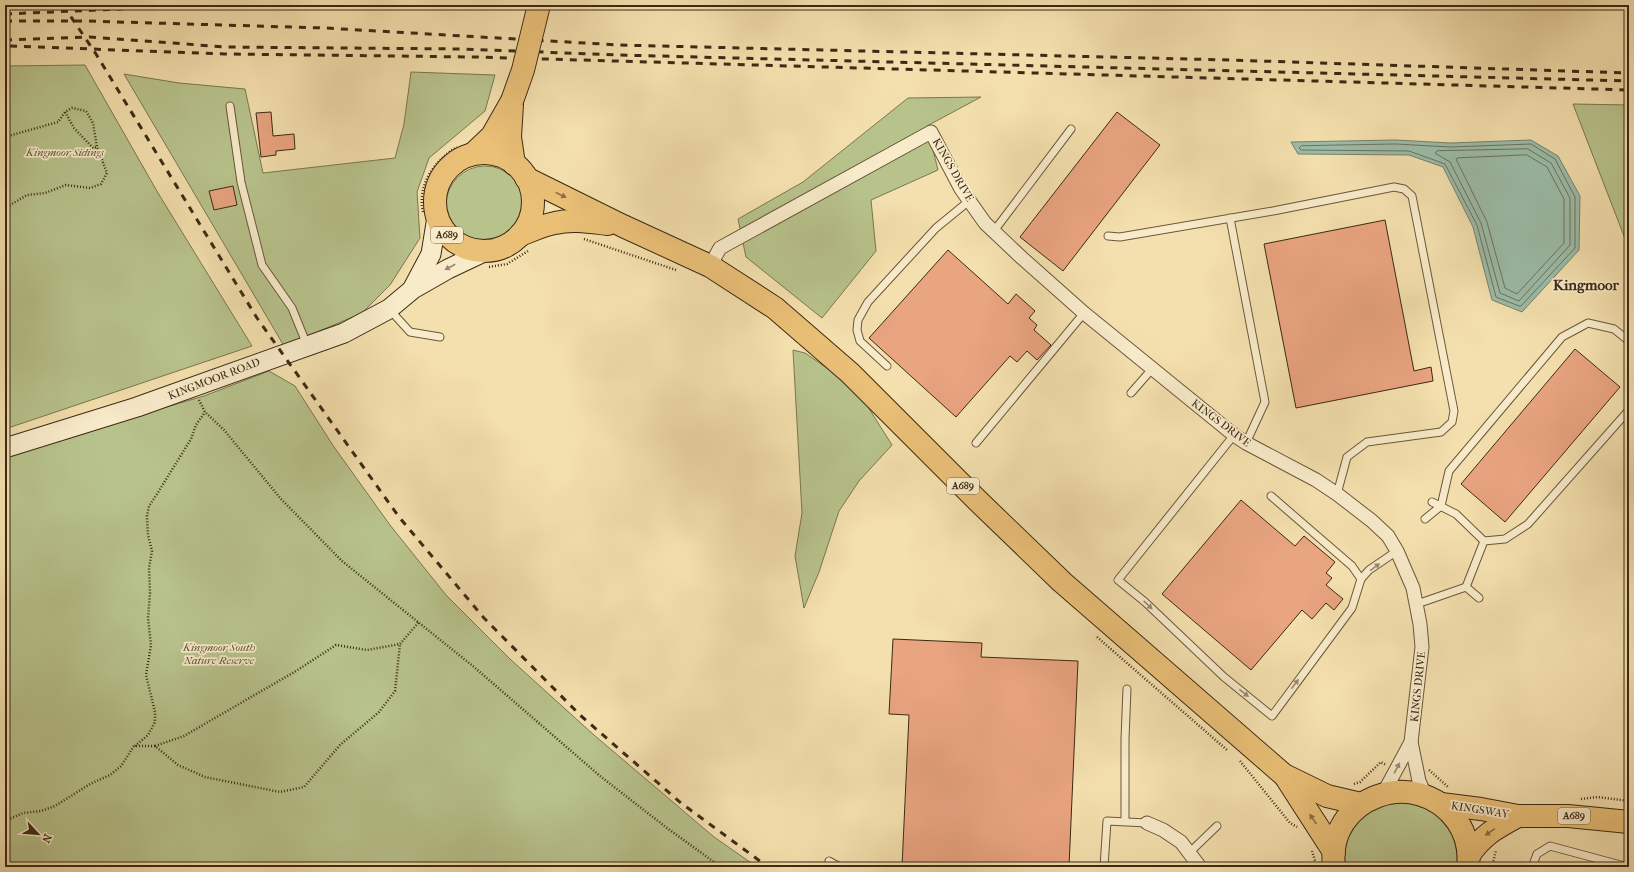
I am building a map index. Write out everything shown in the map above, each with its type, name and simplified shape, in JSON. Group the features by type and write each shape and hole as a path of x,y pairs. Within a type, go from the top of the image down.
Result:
{"highway":[{"name":"A689","path":"539,5 523,70 512,101 492,136 468,149 444,174 439,182 430,217 455,243 470,249 486,252 501,248 508,245 520,236 554,223 588,222 623,226"},
{"name":"A689","path":"512,101 510,137 520,171 532,194 533,203 529,220 520,236"},
{"name":"A689","path":"468,149 494,154 505,158 520,171 623,226 710,266 775,308 807,334 850,373 977,500 1062,582 1284,776 1328,796 1361,804"},
{"name":"A689","path":"1284,776 1334,860"},
{"name":"A689","path":"1334,860 1337,838 1342,825 1361,804 1383,794 1404,791 1433,800 1452,814 1461,826 1466,840 1468,861"},
{"name":"KINGSWAY","path":"1433,800 1518,816 1568,816 1629,822"},
{"name":"KINGSWAY","path":"1468,861 1478,842 1488,833 1518,816"}],"street":[{"name":"KINGS DRIVE","path":"710,266 720,248 931,132 961,189 985,223 1084,313 1234,435 1246,443 1316,480 1363,514 1388,536 1397,551 1413,588 1417,604 1422,647 1411,742 1419,780 1433,800"},
{"name":"KINGMOOR ROAD","path":"412,289 431,254 430,217"},
{"name":"KINGMOOR ROAD","path":"5,448 192,388 307,345 344,333 389,309 412,289 464,260 486,252"},
{"name":"KINGS DRIVE","path":"1383,794 1411,742"},
{"path":"1147,822 1163,830 1181,842 1200,867"}],"lane":[{"path":"230,106 240,182 262,265 292,308 307,345"},
{"path":"994,231 1071,129"},
{"path":"1108,236 1120,237 1394,187 1404,189 1412,196 1454,411 1452,422 1441,432 1367,442 1347,457 1337,494"},
{"path":"887,366 860,341 857,330 858,320 868,302 936,228 969,201"},
{"path":"1230,218 1265,402 1246,443"},
{"path":"389,309 410,332 440,337"},
{"path":"976,443 1084,313"},
{"path":"1426,520 1441,506 1449,471 1562,337 1588,323 1614,329 1629,341"},
{"path":"1131,393 1152,369"},
{"path":"1432,502 1456,514 1484,541 1505,539 1528,524 1629,410"},
{"path":"1234,435 1118,580 1145,602 1224,677 1272,716 1352,608 1361,579 1369,570 1397,551"},
{"path":"1271,496 1352,566 1361,579"},
{"path":"1417,604 1466,587 1484,541"},
{"path":"1466,587 1479,598"},
{"path":"1125,822 1125,739 1128,689"},
{"path":"1104,867 1107,821 1147,822"},
{"path":"1189,853 1217,826"},
{"path":"1532,867 1538,854 1550,846 1628,867"},
{"path":"829,861 840,867"}],"path":[{"path":"5,137 58,122 65,112 72,108 86,111 93,123 97,148 107,173 101,184 90,188 66,185 45,193 27,195 5,208"},
{"path":"65,112 74,128 93,148 97,148"},
{"path":"430,217 421,207 422,192 428,176 438,162 468,149"},
{"path":"192,388 205,412 224,430 281,499 342,561 474,667 600,776 667,828 721,867"},
{"path":"5,821 24,813 41,811 55,806 90,784 110,775 121,766 134,746 148,734 156,722 146,675 150,645 148,618 152,551 148,535 147,516 149,506 158,494 191,439 196,425 205,412"},
{"path":"155,746 178,765 205,777 280,792 304,787 340,745 379,712 395,691 400,644 419,622"},
{"path":"134,746 155,746 184,736 296,671 336,645 367,650 400,644"}],"green space":[{"name":"Kingmoor Sidings","path":"85,65 158,193 252,346 5,429 5,66"},
{"path":"411,72 495,75 485,111 429,158 417,192 420,238 390,285 362,313 284,346 124,74 179,83 245,89 263,173 395,158 404,124"},
{"path":"981,97 927,126 938,170 871,200 876,251 822,318 746,257 738,219 803,182 908,98"},
{"path":"1573,104 1629,105 1629,249"},
{"path":"477,166 493,166 507,172 518,183 524,197 524,213 518,227 507,238 493,244 477,244 463,238 452,227 446,213 446,197 452,183 463,172"},
{"path":"793,350 805,353 856,388 892,445 859,481 839,511 819,572 804,608 795,556 802,513"},
{"name":"Kingmoor South Nature Reserve","path":"269,371 295,386 334,447 390,525 446,595 510,659 594,735 714,837 757,867 5,867 5,454 204,396"},
{"path":"1412,802 1422,805 1439,815 1449,828 1455,842 1457,867 1345,867 1345,850 1349,835 1362,816 1374,808 1384,804"}],"water":[{"path":"1396,140 1450,143 1531,140 1558,156 1580,196 1579,250 1522,312 1492,300 1473,227 1443,167 1409,155 1298,154 1291,142"}],"building":[{"path":"271,112 273,136 294,134 295,149 276,151 276,155 261,157 256,113"},
{"path":"1117,112 1160,145 1063,271 1020,237"},
{"path":"233,186 237,205 214,210 209,191"},
{"path":"1385,220 1414,371 1431,367 1433,381 1296,408 1264,244"},
{"path":"948,250 1008,304 1016,294 1035,311 1029,318 1037,325 1034,330 1051,345 1037,360 1027,351 1017,362 1010,356 956,417 869,338"},
{"path":"1575,349 1620,387 1505,522 1461,484"},
{"path":"1241,500 1295,546 1304,536 1335,562 1326,573 1332,578 1326,585 1343,599 1334,610 1326,603 1312,619 1302,610 1251,670 1162,594"},
{"path":"893,639 982,643 981,657 1078,661 1069,867 902,867 909,715 889,714"}],"railway":[{"path":"63,5 96,54 257,318 399,517 484,618 580,715 681,803 768,867"},
{"path":"5,14 121,9 148,5"},
{"path":"5,21 85,21 325,28 619,45 1229,60 1629,73"},
{"path":"5,40 90,37 226,47 462,49 619,55 1629,81"},
{"path":"10,46 225,54 475,57 1629,90"}],"district":[{"name":"Kingmoor","path":"1586,285"}]}
